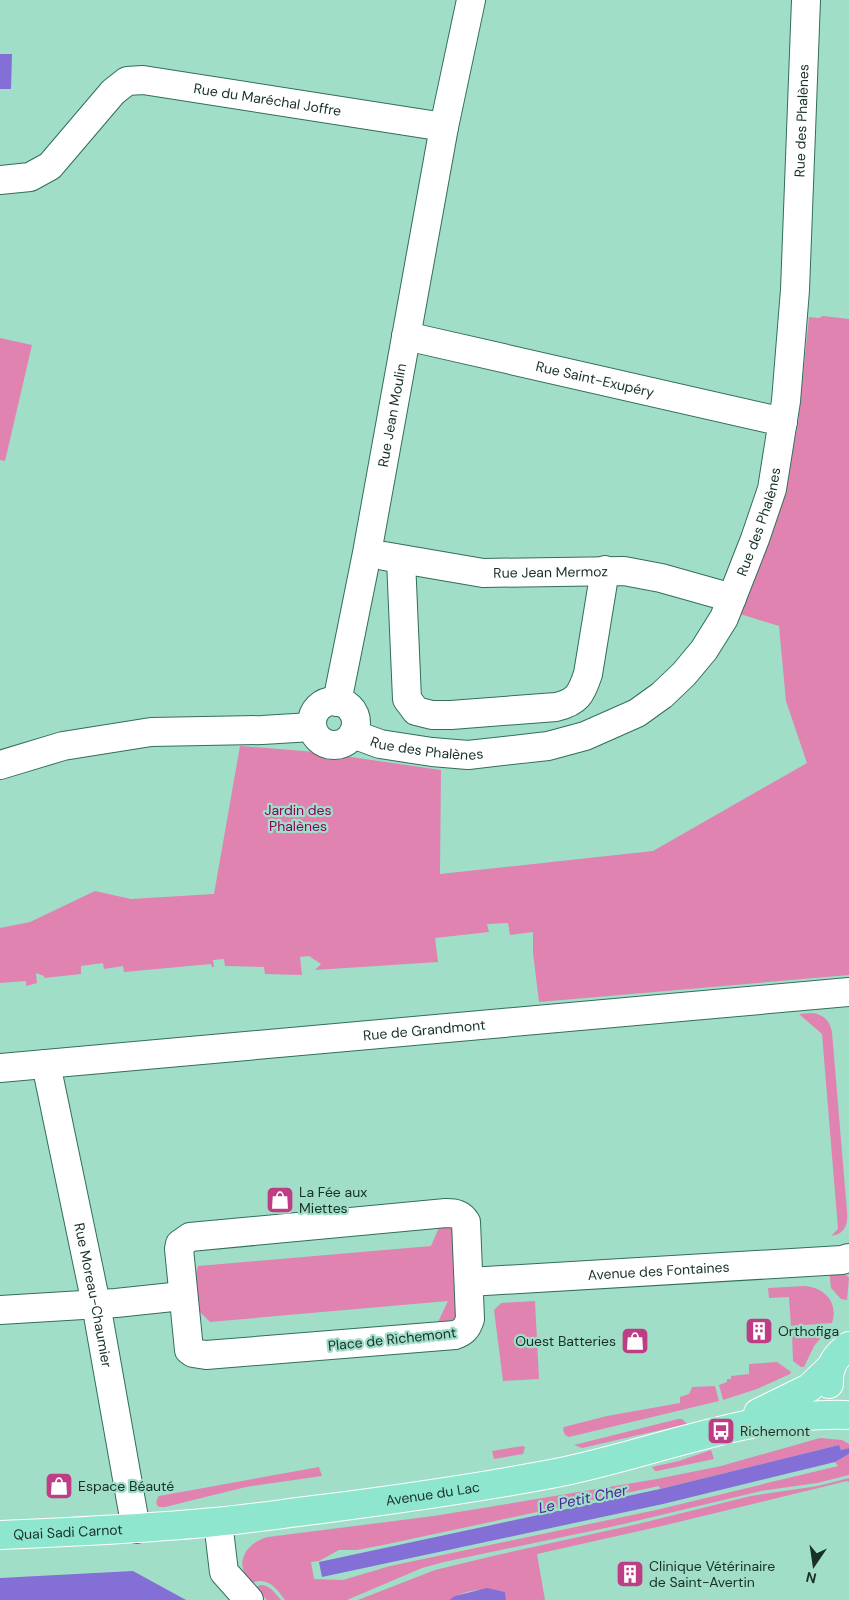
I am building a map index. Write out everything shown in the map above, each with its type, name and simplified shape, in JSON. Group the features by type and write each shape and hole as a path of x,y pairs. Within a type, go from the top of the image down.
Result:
{"main road":[{"name":"Avenue du Lac","path":"726,1429 799,1394 818,1380 842,1349"},
{"path":"842,1349 828,1381 831,1396 838,1408 848,1416"},
{"name":"Avenue du Lac","path":"136,1529 218,1522 433,1494 615,1460 726,1429 804,1415 848,1416"},
{"name":"Quai Sadi Carnot","path":"0,1535 136,1529"}],"street":[{"path":"444,127 472,0"},
{"name":"Rue des Phalènes","path":"353,734 380,744 468,755 548,746 584,736 637,713 662,694 684,674 704,650 724,618 755,539 772,489 786,401 794,290 806,0"},
{"name":"Rue du Maréchal Joffre","path":"0,180 30,177 50,166 113,92 127,81 143,80 444,127"},
{"name":"Rue Jean Moulin","path":"338,702 367,553 444,127"},
{"name":"Rue Saint-Exupéry","path":"406,336 783,422"},
{"name":"Rue Jean Mermoz","path":"367,553 483,574 624,571 652,576 732,598"},
{"path":"401,560 406,700 416,711 432,715 556,707 570,703 577,698 584,688 588,674 605,570"},
{"path":"338,702 344,704 354,714 355,728 353,734 343,743 330,745 318,739 312,727 312,720 318,708 324,704 338,702"},
{"path":"0,765 63,746 151,732 312,727"},
{"name":"Rue de Grandmont","path":"0,1068 848,999"},
{"name":"Rue Moreau-Chaumier","path":"46,1064 96,1304 136,1529"},
{"name":"Place de Richemont","path":"446,1213 463,1216 466,1222 470,1319 463,1332 455,1335 206,1355 193,1353 189,1350 182,1296 179,1249 180,1244 190,1236 446,1213"},
{"name":"Avenue des Fontaines","path":"469,1282 842,1260 849,1258"},
{"path":"0,1310 182,1296"},
{"path":"218,1522 224,1572 248,1600"}],"green space":[{"name":"Jardin des Phalènes","path":"823,316 849,319 849,975 539,1002 533,953 533,932 510,935 508,923 487,924 489,932 435,938 438,962 315,970 321,964 309,956 300,957 302,975 265,974 264,967 225,966 224,959 213,960 214,967 211,964 124,972 123,966 104,969 103,963 81,966 81,974 44,978 44,976 36,973 37,983 26,986 26,981 0,983 0,928 30,922 95,891 131,899 214,894 240,746 316,752 441,770 440,874 653,851 807,763 786,701 779,626 740,614 788,473 798,423 809,317 819,318"},
{"path":"0,338 32,345 5,461 0,460"},
{"path":"813,1013 826,1019 832,1032 847,1212 845,1228 840,1233 831,1236 838,1229 822,1034 799,1014"},
{"path":"440,1225 450,1226 452,1230 457,1314 454,1320 438,1322 448,1301 210,1322 195,1307 193,1283 198,1266 431,1246"},
{"path":"829,1270 843,1273 849,1278 847,1300 841,1299 831,1288"},
{"path":"804,1286 818,1289 828,1297 833,1308 832,1323 791,1326 789,1297 769,1298 768,1288"},
{"path":"535,1301 539,1379 503,1381 494,1310 501,1303"},
{"path":"829,1328 814,1346 804,1367 793,1361 792,1332"},
{"path":"777,1362 791,1372 790,1374 757,1389 723,1400 719,1385 727,1382 727,1379 731,1379 731,1376 749,1374 749,1364"},
{"path":"715,1386 719,1401 569,1437 565,1435 563,1429 564,1427 607,1416 680,1403 680,1397 689,1394 692,1387"},
{"path":"682,1419 687,1424 582,1448 574,1445"},
{"path":"820,1438 842,1440 849,1444 849,1448 841,1450 839,1445 660,1489 659,1486 357,1550 339,1550 319,1561 311,1562 314,1579 343,1580 390,1566 656,1510 838,1466 835,1462 849,1454 849,1475 817,1483 761,1491 615,1526 444,1562 422,1568 347,1600 285,1600 267,1582 257,1581 251,1583 243,1569 242,1563 245,1553 253,1544 268,1537 434,1516 657,1479 721,1466"},
{"path":"525,1447 523,1454 494,1459 492,1451"},
{"path":"711,1450 714,1459 657,1471 652,1467 679,1461"},
{"path":"319,1467 322,1476 246,1487 165,1507 159,1507 156,1503 159,1496"},
{"path":"849,1478 849,1482 537,1554 545,1600 506,1600 505,1592 484,1590 456,1596 449,1600 358,1600 435,1570 751,1496 818,1486"},
{"path":"260,1585 269,1588 281,1600 267,1600 256,1587"}],"shaded area":[{"path":"0,54 12,54 11,89 0,89"},
{"path":"839,1445 841,1450 849,1448 849,1454 835,1462 663,1504 322,1577 319,1562 660,1489"},
{"path":"133,1571 186,1600 0,1600 0,1578"},
{"path":"487,1588 505,1592 506,1600 449,1600 455,1596"}],"place":[{"name":"La Fée aux Miettes","path":"280,1200"},
{"name":"Orthofiga","path":"759,1331"},
{"name":"Ouest Batteries","path":"635,1341"},
{"name":"Richemont","path":"721,1431"},
{"name":"Espace Béauté","path":"59,1486"},
{"name":"Clinique Vétérinaire de Saint-Avertin","path":"630,1574"}],"water label":[{"name":"Le Petit Cher","path":"583,1499"}]}
